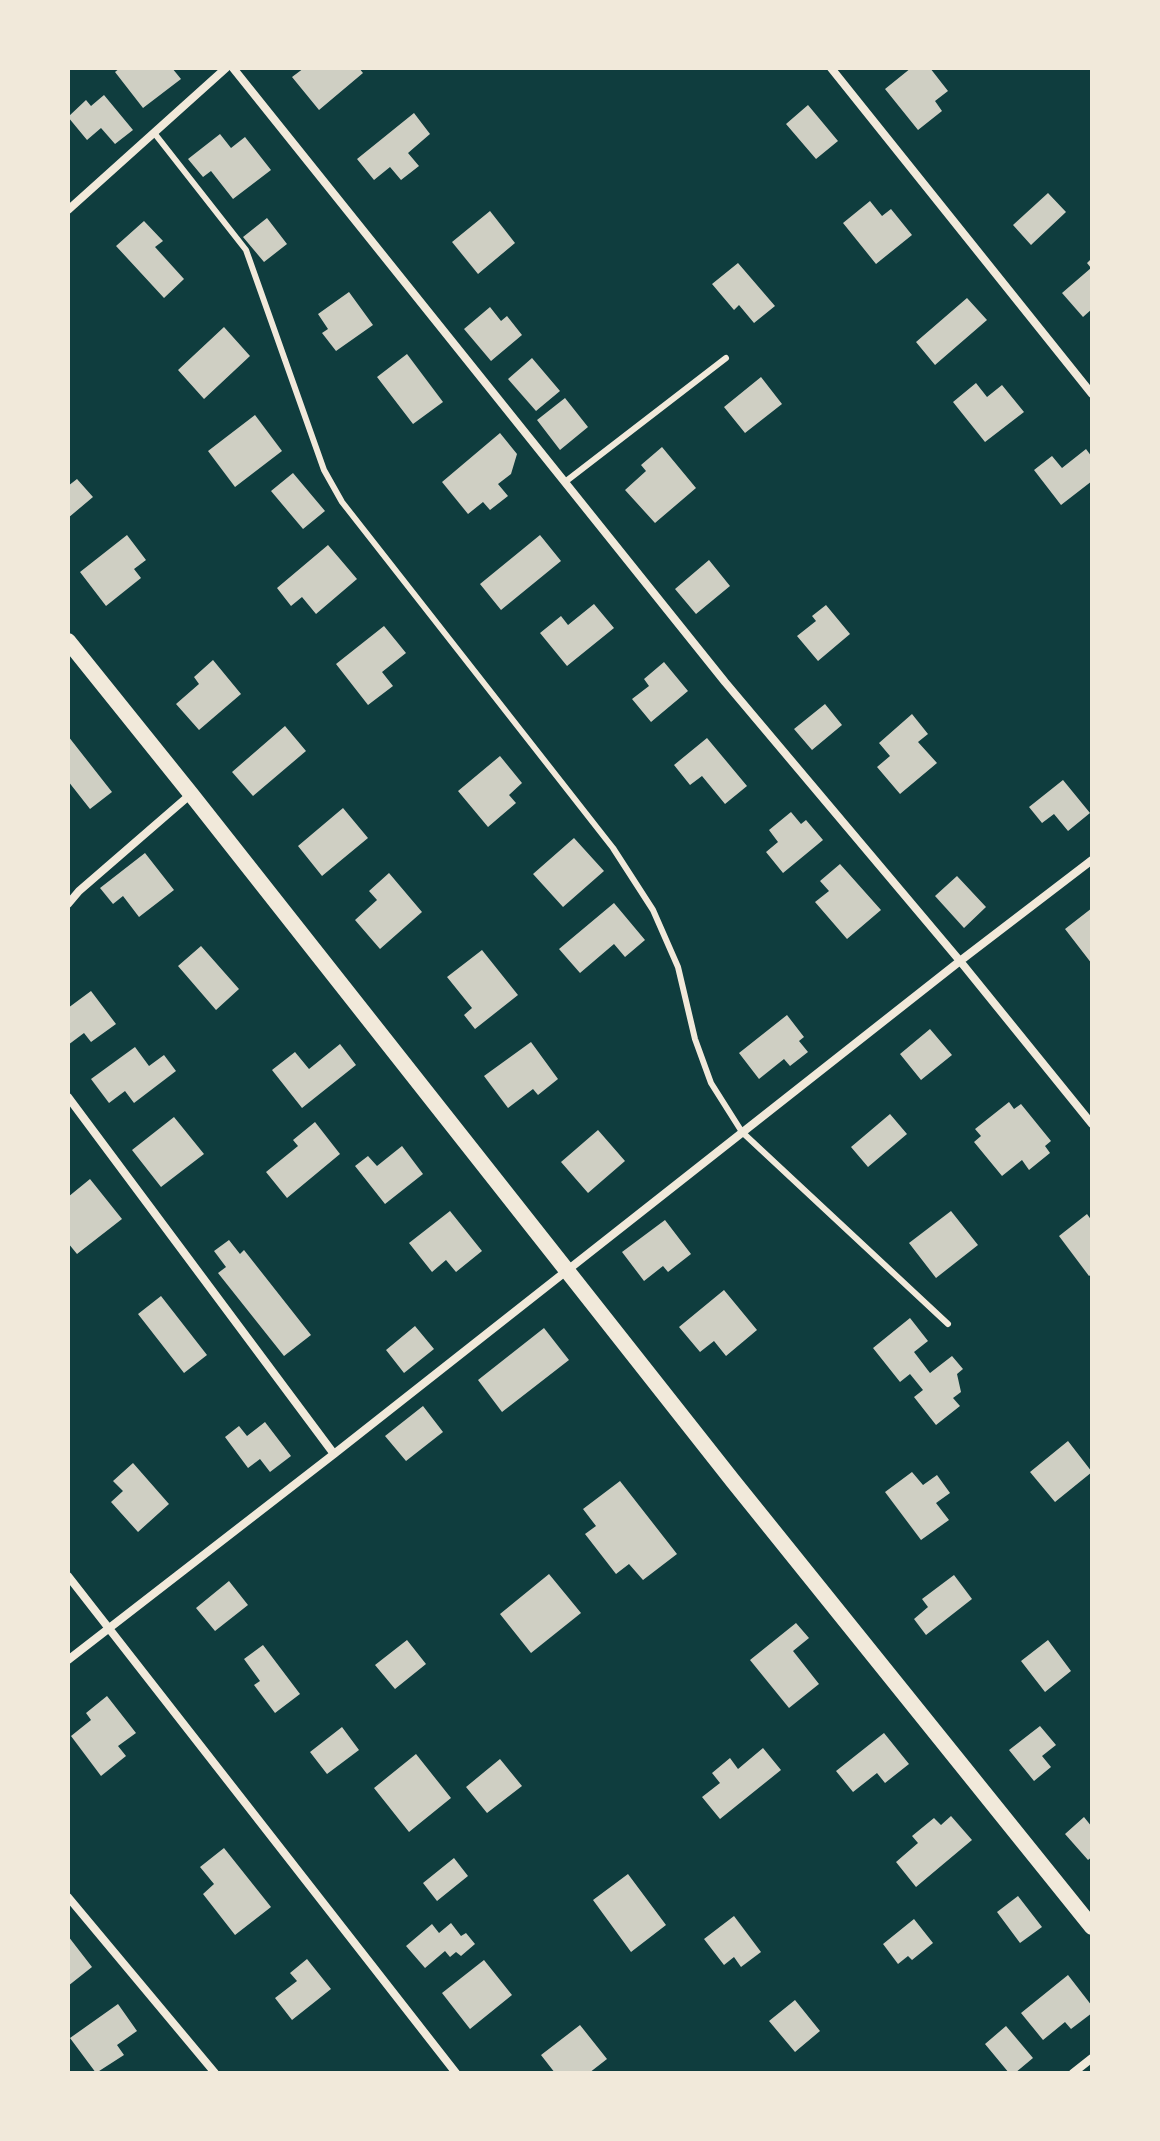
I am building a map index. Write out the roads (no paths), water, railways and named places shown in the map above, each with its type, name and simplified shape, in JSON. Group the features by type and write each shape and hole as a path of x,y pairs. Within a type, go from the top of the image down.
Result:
{"main road":[{"path":"68,641 566,1271 1092,1927"}],"street":[{"path":"68,210 226,68"},
{"path":"233,68 725,682 960,961 1092,1124"},
{"path":"831,68 1092,394"},
{"path":"68,904 191,794"},
{"path":"68,1660 1092,860"},
{"path":"68,1097 334,1454"},
{"path":"68,1576 456,2073"},
{"path":"68,1897 215,2073"},
{"path":"1073,2073 1092,2058"}],"lane":[{"path":"155,134 246,250 324,470 342,502 613,848 653,910 678,967 695,1039 711,1083 742,1132 948,1324"},
{"path":"565,482 726,358"}]}
